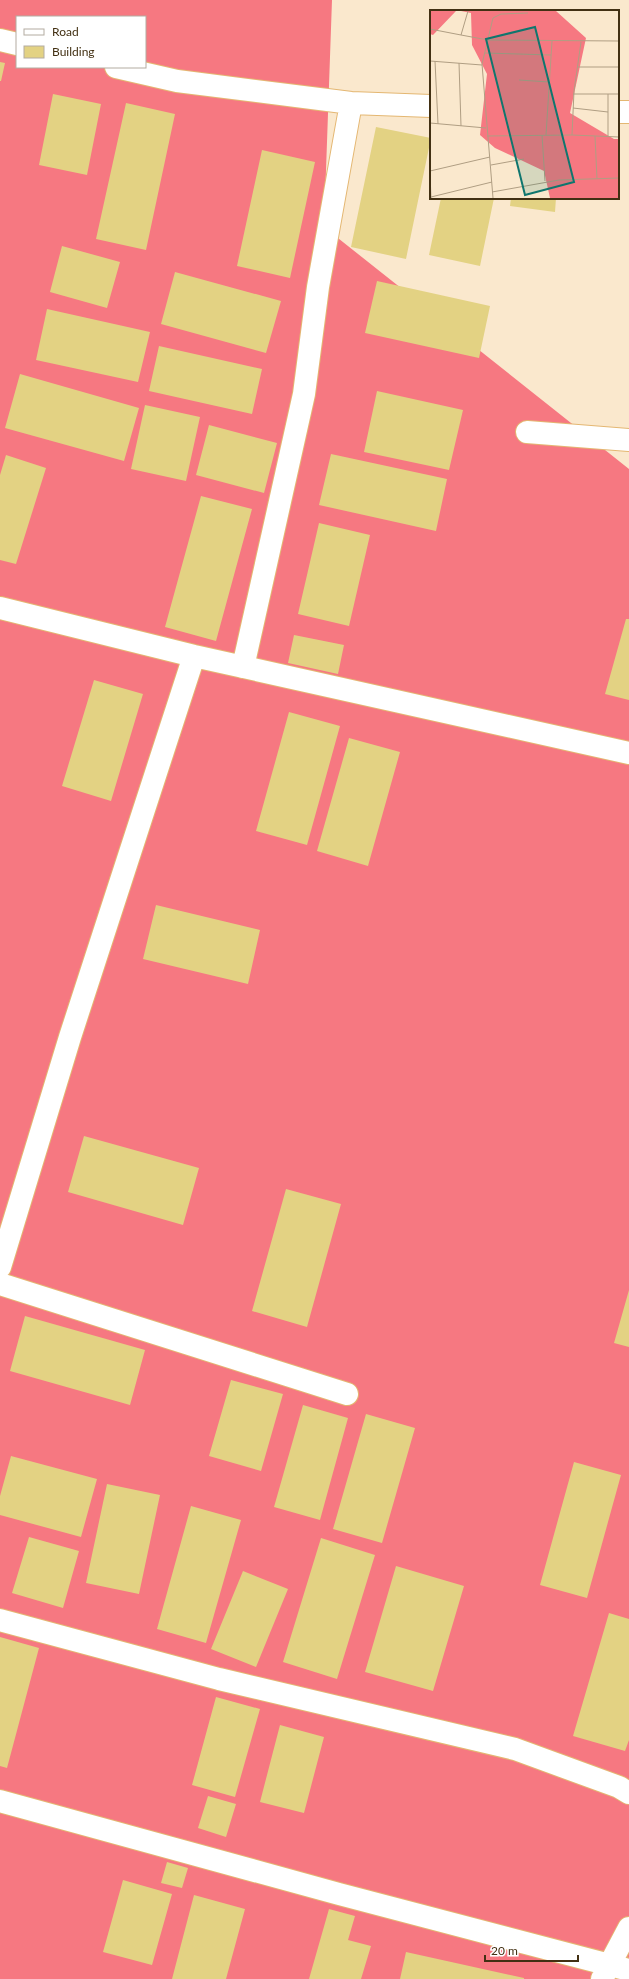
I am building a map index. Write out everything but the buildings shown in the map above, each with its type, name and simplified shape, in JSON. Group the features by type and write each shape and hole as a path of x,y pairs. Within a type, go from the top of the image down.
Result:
{"street":[{"path":"0,40 16,44"},
{"path":"120,68 178,81 351,103 430,106"},
{"path":"243,667 304,394 318,287 351,103"},
{"path":"527,432 629,440"},
{"path":"0,608 194,656 629,753"},
{"path":"0,1267 70,1037 194,656"},
{"path":"0,1284 347,1394"},
{"path":"0,1620 219,1679 515,1750 619,1787 629,1793"},
{"path":"0,1801 613,1971 629,1928"}],"shaded area":[{"path":"0,0 332,0 324,227 629,469 629,1979 0,1979"}]}
